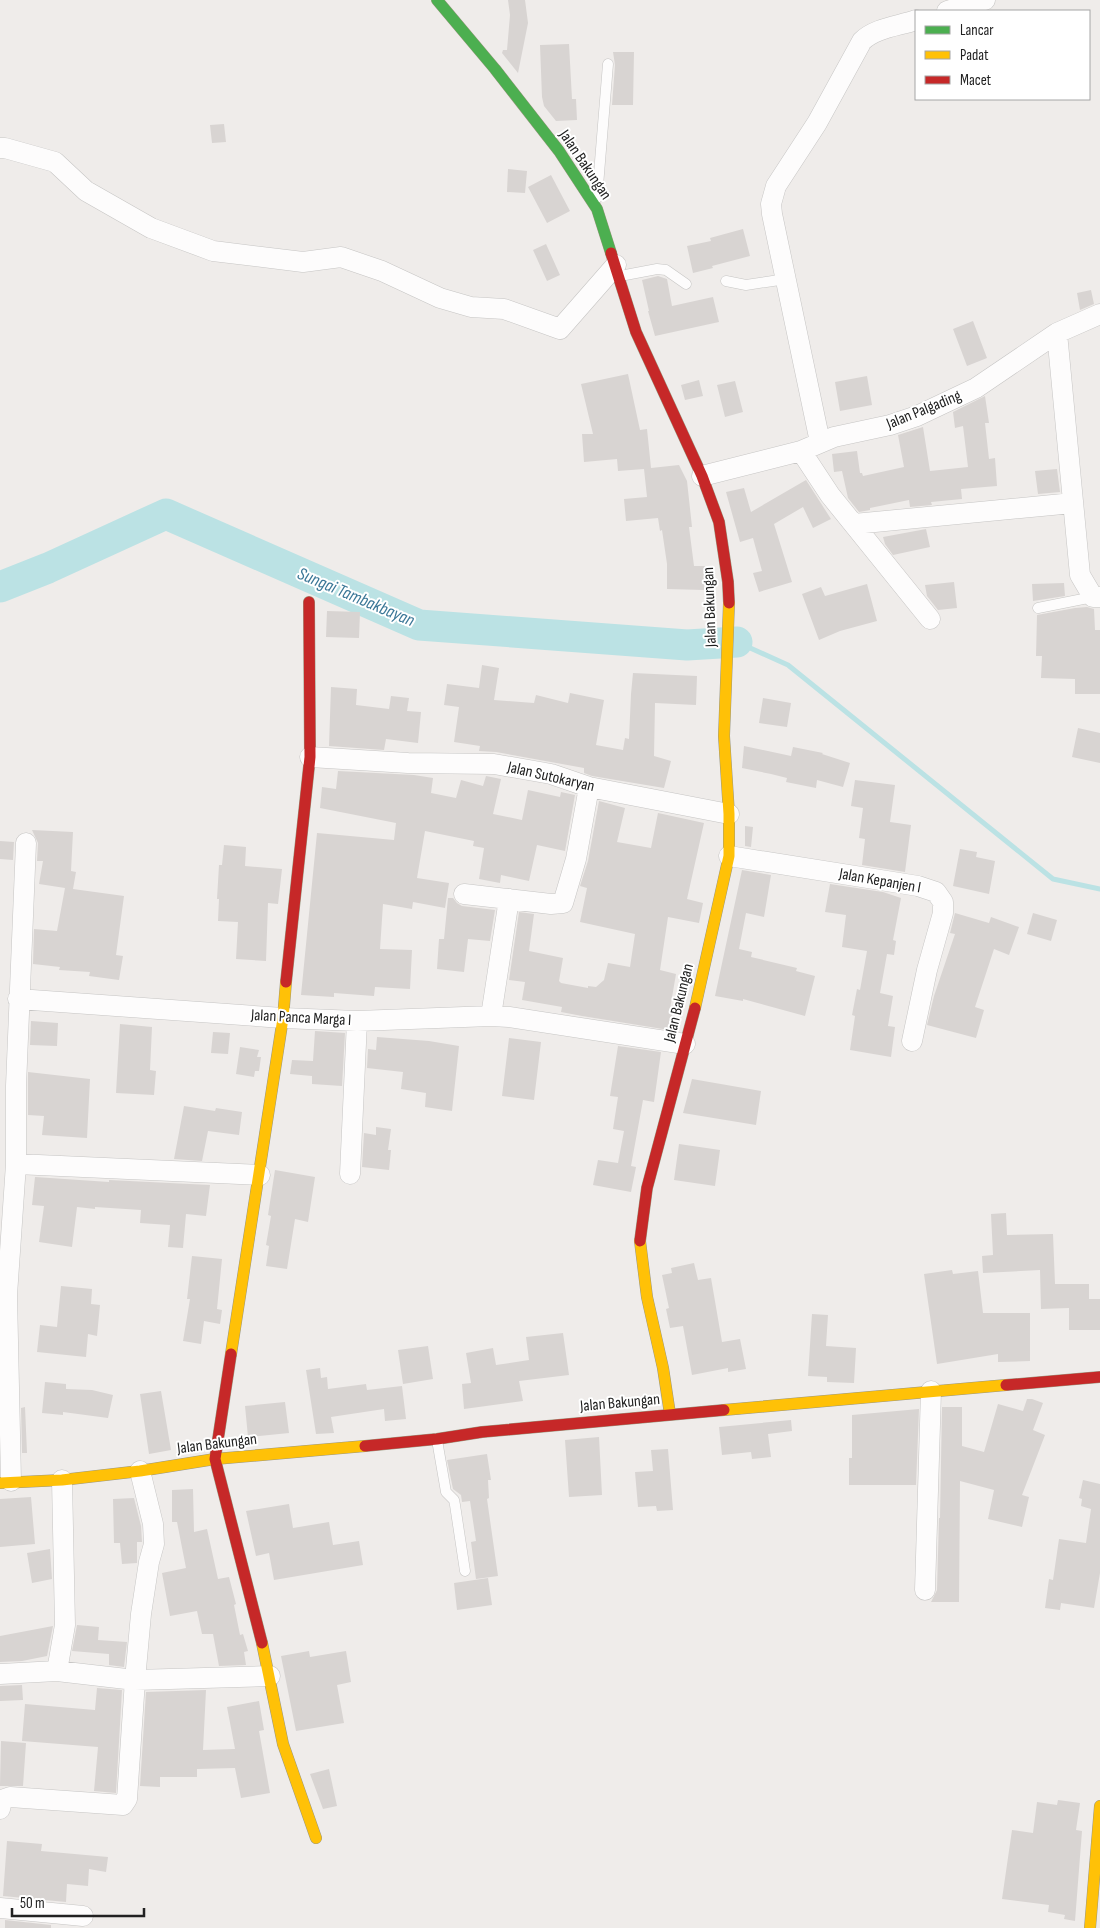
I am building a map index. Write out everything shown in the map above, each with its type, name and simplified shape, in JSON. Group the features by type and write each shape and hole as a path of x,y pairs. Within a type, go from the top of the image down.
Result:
{"main road":[{"name":"Jalan Bakungan","path":"6,1482 62,1480 140,1471 215,1459 437,1439 482,1432 670,1414 663,1368 647,1297 640,1237 648,1188 702,983 729,856 730,814 724,736 729,612 728,582 719,522 702,476 636,332 597,209 559,151 495,69 436,0"},
{"path":"309,602 310,757 292,915 283,1018 215,1459 270,1676 283,1744 316,1838"},
{"path":"670,1414 1100,1377"},
{"path":"1090,1928 1100,1806"}],"street":[{"path":"950,10 985,0"},
{"path":"820,442 771,204 776,186 817,123 862,41 874,33 915,20"},
{"path":"0,148 54,162 86,191 151,228 213,251 303,262 341,258 382,271 440,298 471,307 504,309 560,329 618,271"},
{"name":"Jalan Palgading","path":"702,476 801,451 834,437 890,426 917,416 976,388 1057,333 1100,314"},
{"path":"1057,333 1080,574 1096,597"},
{"path":"801,451 830,495 930,619"},
{"path":"854,524 1073,503"},
{"name":"Jalan Sutokaryan","path":"310,757 408,763 494,764 551,774 589,787 730,814"},
{"path":"464,894 551,904 563,903 566,899 576,859 589,787"},
{"path":"6,1482 3,1294 16,1164 8,1086 18,999 26,842"},
{"name":"Jalan Kepanjen I","path":"729,856 918,886 936,892 943,902 943,913 927,970 912,1041"},
{"path":"491,1016 509,899"},
{"name":"Jalan Panca Marga I","path":"18,999 283,1018 357,1021 509,1017 685,1044"},
{"path":"350,1174 357,1021"},
{"path":"16,1164 260,1175"},
{"path":"925,1590 931,1391"},
{"path":"0,1809 2,1800 10,1797 122,1805 127,1800 141,1614 149,1562 154,1544 153,1524 140,1471"},
{"path":"57,1671 65,1625 62,1480"},
{"path":"0,1674 57,1671 135,1680 270,1676"},
{"path":"0,1908 82,1916"}],"lane":[{"path":"597,209 608,64"},
{"path":"618,271 666,270 686,284"},
{"path":"726,281 746,286 786,278"},
{"path":"1038,608 1096,597"},
{"path":"437,1439 446,1492 454,1500 466,1571"}],"building":[{"path":"508,0 525,0 528,23 518,73 502,53 503,50 507,50 510,15"},
{"path":"569,44 572,99 576,99 577,120 556,121 544,106 542,97 540,45"},
{"path":"613,52 634,52 633,105 612,105 615,65"},
{"path":"224,124 226,142 212,143 210,125"},
{"path":"508,169 527,171 525,193 507,192"},
{"path":"551,175 570,211 547,223 528,187"},
{"path":"743,229 750,256 693,273 687,246 711,241 710,238"},
{"path":"546,244 560,275 547,281 533,250"},
{"path":"658,276 667,279 672,306 713,297 719,322 655,336 642,280"},
{"path":"1091,290 1094,304 1080,310 1077,293"},
{"path":"973,321 987,358 967,366 953,329"},
{"path":"628,374 640,430 647,429 651,468 679,465 687,481 692,527 689,527 694,566 705,566 704,590 667,589 667,564 662,530 660,531 658,518 626,521 624,499 647,497 644,469 618,471 617,459 584,462 582,434 593,434 581,384"},
{"path":"867,376 872,405 840,411 835,382"},
{"path":"699,380 703,396 685,400 681,385"},
{"path":"735,381 743,412 725,417 717,385"},
{"path":"985,396 989,423 985,423 989,459 995,458 997,486 961,489 962,499 931,502 932,505 910,507 909,500 859,512 848,498 842,471 834,472 832,454 857,451 860,473 863,476 904,467 898,435 923,427 930,471 968,467 963,426 955,428 953,412"},
{"path":"1057,469 1060,492 1038,494 1035,471"},
{"path":"806,480 831,519 813,528 803,507 774,524 792,582 759,592 753,573 762,571 753,538 740,542 726,492 744,488 751,512"},
{"path":"926,529 930,547 893,555 885,544 883,537"},
{"path":"954,582 957,608 938,610 927,596 925,585"},
{"path":"1064,583 1065,596 1033,601 1032,584"},
{"path":"867,584 877,621 840,631 819,640 802,594 821,587 825,596"},
{"path":"1087,607 1094,609 1095,630 1100,630 1100,694 1075,694 1075,679 1041,678 1042,656 1036,656 1037,615"},
{"path":"327,611 360,612 359,638 326,637"},
{"path":"482,665 499,668 494,700 534,703 536,695 568,703 570,693 604,700 596,745 623,750 625,738 629,739 633,673 697,676 696,705 655,703 654,756 671,761 664,788 592,776 584,773 584,768 496,752 479,751 480,746 454,742 459,707 444,705 447,684 479,688"},
{"path":"331,687 357,689 356,705 389,709 391,696 409,698 407,711 421,712 418,743 386,739 384,750 329,746"},
{"path":"763,698 791,703 787,727 759,723"},
{"path":"1078,728 1100,733 1100,763 1072,757"},
{"path":"744,746 791,756 793,747 823,753 850,763 843,787 817,780 816,788 786,782 787,778 742,768"},
{"path":"338,771 414,775 433,778 431,793 456,798 461,780 483,786 486,776 501,779 493,814 522,820 528,790 560,797 561,792 575,795 565,851 537,845 529,881 501,875 500,883 479,879 484,848 473,846 474,841 425,831 417,878 449,883 445,908 413,902 412,909 383,904 380,949 412,950 410,989 375,987 374,996 334,993 334,997 301,995 317,833 394,840 396,823 320,808 322,787 336,789"},
{"path":"855,780 895,785 890,822 911,825 905,872 862,865 865,839 859,838 863,808 851,806"},
{"path":"599,801 625,808 617,842 651,848 658,813 704,823 687,899 703,903 699,923 668,917 660,970 676,974 670,1009 673,1009 669,1030 561,1012 562,1007 522,1000 525,982 509,980 519,912 534,914 529,951 563,958 559,981 561,983 588,988 588,986 596,987 604,980 608,963 630,967 635,934 580,922 587,888 580,886 588,861"},
{"path":"745,826 753,827 751,847 745,846"},
{"path":"32,830 73,832 71,871 76,872 73,889 124,896 116,955 123,956 119,980 89,976 90,972 59,970 60,967 33,964 34,929 57,931 65,888 39,884 43,861 37,861 38,843"},
{"path":"0,841 14,842 13,860 0,859"},
{"path":"224,845 246,847 245,866 282,869 278,904 268,903 266,961 236,959 238,922 218,921 219,865 222,865"},
{"path":"960,849 977,852 976,857 995,861 989,894 953,886"},
{"path":"742,870 771,875 764,917 746,913 739,949 752,952 751,957 797,968 796,971 815,976 805,1016 743,999 743,1001 715,996"},
{"path":"830,884 883,892 901,898 893,940 896,941 894,955 887,954 880,993 893,996 888,1026 895,1027 891,1057 850,1050 855,1016 852,1015 857,989 860,990 867,951 842,947 846,915 825,912"},
{"path":"448,898 453,898 462,906 495,910 490,941 468,939 464,972 437,969 439,939 444,939"},
{"path":"955,913 989,923 991,917 1019,927 1009,955 994,949 975,1007 984,1010 976,1038 927,1025 934,996 955,934 950,933"},
{"path":"1033,913 1057,920 1051,941 1027,934"},
{"path":"31,1021 58,1023 57,1046 30,1045"},
{"path":"120,1024 152,1027 150,1070 156,1071 154,1095 116,1093"},
{"path":"315,1031 345,1033 342,1086 312,1084 312,1076 290,1074 292,1060 313,1061"},
{"path":"213,1032 230,1033 228,1054 211,1053"},
{"path":"377,1037 429,1041 459,1046 452,1111 425,1107 426,1093 401,1089 403,1072 367,1068 368,1049 376,1050"},
{"path":"509,1038 541,1042 534,1100 502,1096"},
{"path":"618,1046 661,1052 654,1102 643,1100 631,1166 636,1167 631,1192 593,1185 598,1160 618,1163 624,1131 613,1129 618,1097 610,1096"},
{"path":"240,1047 259,1050 257,1057 261,1057 259,1071 255,1071 254,1077 236,1074"},
{"path":"28,1072 90,1079 87,1138 42,1135 44,1116 28,1115"},
{"path":"692,1079 761,1091 756,1125 683,1113"},
{"path":"184,1106 215,1111 216,1108 242,1112 239,1135 208,1131 202,1161 174,1159"},
{"path":"376,1127 391,1129 388,1150 391,1150 389,1170 362,1167 364,1133 376,1135"},
{"path":"679,1144 720,1150 715,1186 674,1180"},
{"path":"275,1170 315,1177 308,1222 295,1219 287,1269 266,1266 269,1246 266,1245 271,1216 268,1215"},
{"path":"35,1177 109,1182 109,1180 210,1185 206,1216 186,1214 183,1248 168,1247 170,1225 140,1223 141,1210 77,1207 72,1247 39,1242 44,1206 32,1205"},
{"path":"1006,1213 1007,1235 1053,1234 1055,1284 1089,1284 1089,1299 1100,1299 1100,1330 1069,1330 1069,1308 1041,1309 1040,1270 983,1273 982,1256 993,1255 991,1214"},
{"path":"192,1256 222,1259 217,1309 222,1310 220,1324 204,1321 201,1344 183,1341 190,1299 187,1299"},
{"path":"694,1263 698,1280 711,1278 722,1342 740,1339 746,1369 728,1372 728,1368 692,1375 683,1326 670,1328 666,1309 669,1308 662,1275 672,1273 671,1268"},
{"path":"952,1270 953,1274 978,1271 983,1313 1030,1313 1030,1361 998,1362 998,1354 937,1364 924,1274"},
{"path":"61,1286 92,1289 91,1304 100,1305 97,1336 88,1334 86,1357 37,1352 40,1325 57,1327"},
{"path":"812,1314 828,1315 826,1346 856,1348 854,1383 827,1382 827,1377 808,1376"},
{"path":"563,1333 569,1375 519,1381 523,1401 464,1409 462,1384 471,1383 466,1353 493,1348 496,1365 529,1360 526,1337"},
{"path":"428,1346 433,1379 403,1384 398,1350"},
{"path":"320,1368 321,1378 327,1377 328,1389 366,1384 367,1390 402,1386 406,1419 385,1421 384,1409 331,1417 334,1433 316,1434 306,1370"},
{"path":"45,1382 66,1384 66,1389 92,1390 113,1395 108,1418 63,1412 63,1415 42,1413"},
{"path":"161,1391 171,1450 149,1454 140,1394"},
{"path":"1027,1399 1043,1403 1033,1430 1045,1435 1022,1495 1029,1497 1022,1527 988,1519 994,1490 960,1481 959,1602 931,1602 937,1590 942,1407 962,1407 962,1446 984,1452 998,1404 1023,1411"},
{"path":"285,1402 289,1433 248,1437 245,1406"},
{"path":"25,1407 27,1453 22,1453 21,1408"},
{"path":"919,1409 916,1485 849,1485 849,1458 852,1458 852,1415"},
{"path":"791,1420 792,1431 768,1434 771,1457 752,1459 751,1452 722,1455 719,1427"},
{"path":"599,1437 602,1495 569,1497 565,1440"},
{"path":"668,1449 673,1510 657,1511 656,1506 638,1507 635,1472 653,1471 651,1450"},
{"path":"487,1454 491,1480 488,1480 489,1498 487,1499 498,1576 476,1579 471,1542 476,1541 470,1501 462,1502 461,1495 453,1489 447,1460"},
{"path":"1083,1480 1100,1484 1100,1573 1094,1608 1061,1603 1060,1610 1045,1608 1049,1579 1053,1580 1059,1539 1086,1543 1091,1509 1081,1506 1082,1499 1079,1498"},
{"path":"193,1489 194,1532 207,1529 218,1579 229,1577 236,1604 234,1605 240,1635 243,1634 248,1651 244,1652 246,1665 219,1666 213,1634 202,1634 197,1611 170,1616 162,1573 186,1568 177,1522 172,1522 172,1490"},
{"path":"31,1497 35,1544 0,1547 0,1499"},
{"path":"134,1498 141,1526 142,1542 137,1542 137,1563 122,1564 120,1543 114,1543 113,1499"},
{"path":"289,1504 293,1528 329,1522 333,1545 359,1541 363,1565 274,1580 269,1553 256,1556 246,1511"},
{"path":"50,1549 52,1579 32,1583 27,1553"},
{"path":"488,1578 492,1605 457,1610 454,1583"},
{"path":"77,1625 99,1627 98,1640 127,1642 124,1667 109,1665 109,1654 72,1651"},
{"path":"53,1626 47,1656 22,1661 0,1662 0,1636"},
{"path":"309,1651 310,1657 346,1651 351,1682 337,1685 344,1723 296,1731 281,1656"},
{"path":"22,1685 23,1700 0,1701 0,1686"},
{"path":"97,1688 122,1690 116,1793 94,1791 98,1747 22,1741 25,1704 95,1710"},
{"path":"206,1690 203,1750 235,1749 227,1707 259,1701 264,1730 259,1731 270,1793 241,1798 235,1768 197,1769 197,1777 160,1777 160,1787 140,1786 146,1692"},
{"path":"1,1741 26,1743 23,1786 0,1786"},
{"path":"329,1769 337,1806 323,1809 310,1774"},
{"path":"1058,1800 1080,1803 1076,1830 1082,1831 1075,1921 1064,1919 1065,1915 1048,1912 1049,1905 1002,1899 1012,1830 1033,1833 1037,1802 1057,1805"},
{"path":"7,1841 42,1844 41,1851 108,1857 106,1872 89,1869 88,1886 67,1884 66,1902 3,1896"},
{"path":"5,1920 51,1925 51,1928 5,1928"}],"waterway":[{"name":"Sungai Tambakbayan","path":"0,587 48,568 166,514 419,625 687,645 737,642"},
{"path":"737,642 788,665 1053,879 1100,889"}],"traffic: fast":[{"path":"437,0 495,69 559,151 597,209 611,253"}],"traffic: slow":[{"path":"695,1008 729,856 729,814 724,736 729,603"},
{"path":"231,1354 283,1018 286,982"},
{"path":"640,1241 647,1297 663,1368 670,1414"},
{"path":"724,1410 1006,1385"},
{"path":"0,1483 62,1480 140,1471 215,1459 365,1446"},
{"path":"262,1643 283,1744 316,1838"},
{"path":"1090,1928 1100,1806"}],"traffic: jam":[{"path":"611,253 636,332 702,476 719,522 728,582 729,603"},
{"path":"286,982 310,757 309,602"},
{"path":"640,1241 647,1188 695,1008"},
{"path":"231,1354 215,1459 262,1643"},
{"path":"1006,1385 1100,1377"},
{"path":"365,1446 437,1439 482,1432 724,1410"}]}
